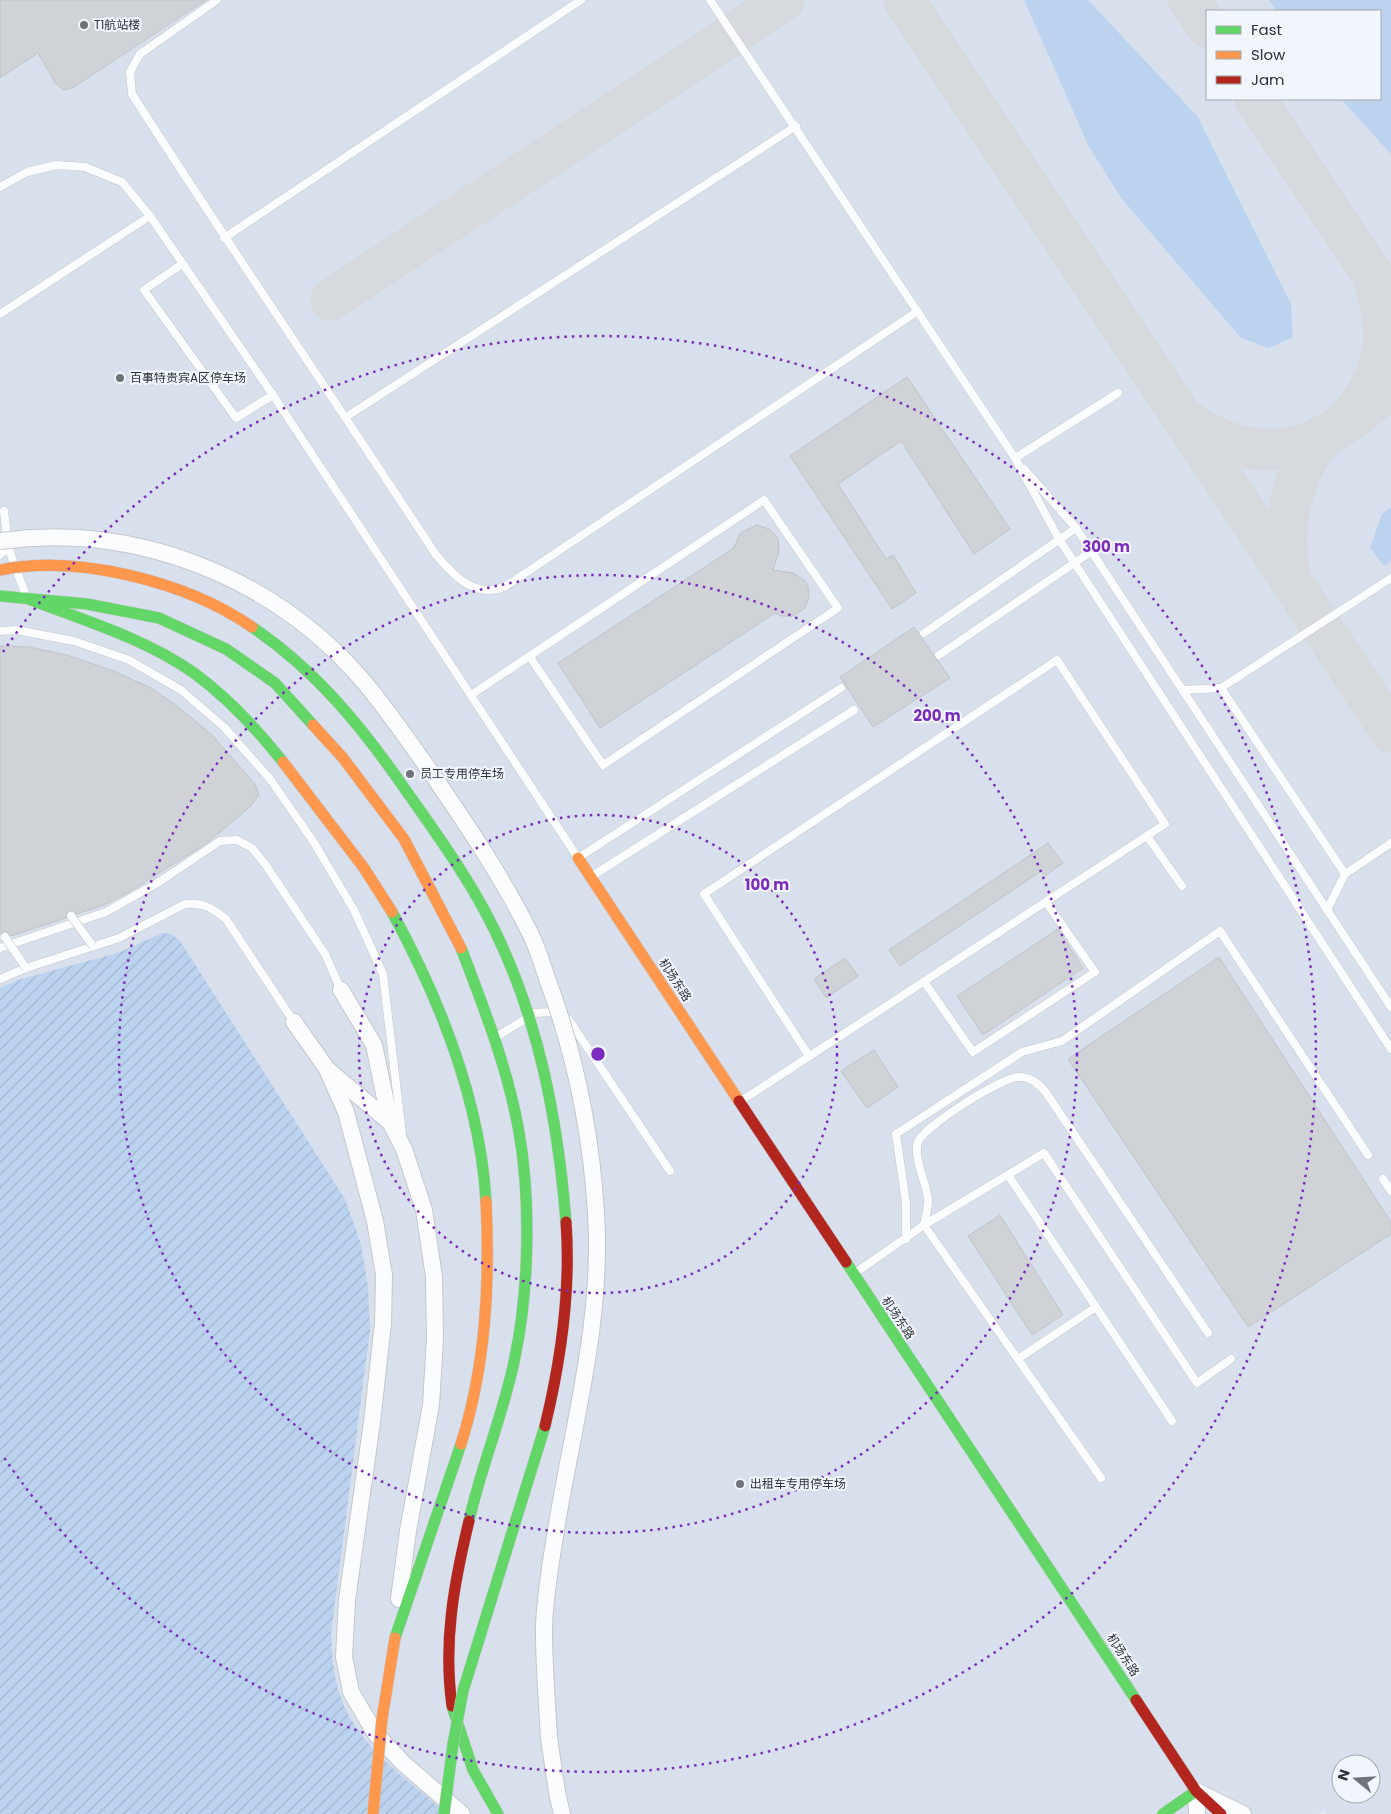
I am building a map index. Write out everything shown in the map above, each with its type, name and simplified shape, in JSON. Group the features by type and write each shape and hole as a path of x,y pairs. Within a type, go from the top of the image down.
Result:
{"main road":[{"path":"0,570 19,565 76,566 136,577 174,587 244,620 290,652 341,705 393,771 456,863 502,946 535,1032 560,1144 567,1215 568,1285 562,1339 538,1454 468,1676 454,1735 444,1814"},
{"path":"0,596 87,604 159,618 226,649 276,683 343,758 404,839 458,942 495,1037 519,1132 526,1215 525,1284 515,1357 497,1427 469,1521 458,1568 448,1635 452,1705 473,1770 498,1814"},
{"path":"26,598 154,649 222,695 250,723 287,765 389,905 427,978 459,1064 477,1136 487,1217 487,1296 481,1350 466,1424 430,1542 395,1638 382,1718 373,1814"},
{"name":"机场东路","path":"578,858 1196,1792 1204,1814"},
{"path":"1164,1814 1196,1792"},
{"name":"机场东路","path":"1196,1792 1221,1814"}],"street":[{"path":"7,543 74,537 139,545 222,574 259,593 305,625 358,676 416,750 486,853 531,934 564,1027 580,1085 596,1216 596,1283 590,1340 556,1527 544,1627 549,1738 562,1814"},
{"path":"0,566 19,565"},
{"path":"341,990 374,1045 390,1122 404,1149 424,1210 434,1277 435,1338 431,1405 408,1532 395,1638"},
{"path":"294,1022 327,1069 346,1112 375,1221 384,1275 383,1323 372,1422 347,1600 344,1656 351,1692 375,1733 403,1763 462,1814"},
{"path":"327,1069 390,1122"},
{"path":"1197,1814 1196,1792 1243,1814"}],"lane":[{"path":"217,0 140,54 130,72 132,94 224,238 346,417 436,555 452,573 471,588 498,589 918,312"},
{"path":"224,238 582,0"},
{"path":"710,0 796,126 1015,458 1059,540 1391,1049"},
{"path":"346,417 796,126"},
{"path":"0,187 27,172 56,165 85,166 122,182 150,216 273,395 578,858 841,688"},
{"path":"0,314 150,216"},
{"path":"182,264 144,290 236,418 273,395"},
{"path":"1015,458 1118,393"},
{"path":"1015,458 1076,528 1092,551 1391,1007"},
{"path":"471,696 764,500 838,608 603,765 530,657"},
{"path":"4,511 7,543 26,598"},
{"path":"924,633 1076,528"},
{"path":"0,555 7,543"},
{"path":"939,655 1092,551"},
{"path":"1183,690 1221,688 1391,578"},
{"path":"0,631 16,630 74,641 129,660 181,690 224,727 270,778 313,841 354,910 383,974 404,1149"},
{"path":"739,1102 925,983 1165,824 1057,660 704,894 809,1056"},
{"path":"1221,688 1345,874"},
{"path":"590,877 854,710"},
{"path":"1147,836 1182,886"},
{"path":"0,948 106,912 159,882 220,841 237,840 252,848 265,864 325,954 341,990"},
{"path":"1327,910 1345,874 1391,843"},
{"path":"0,979 26,968 119,938 185,904 196,902 211,907 226,918 294,1022"},
{"path":"925,983 973,1052 1095,972 1046,902"},
{"path":"71,916 93,946"},
{"path":"906,1239 906,1203 896,1134 1022,1052 1062,1040 1220,931 1368,1155"},
{"path":"5,937 26,968"},
{"path":"530,998 535,1013"},
{"path":"495,1037 535,1013 552,1012 569,1020 670,1171"},
{"path":"1101,1478 924,1225 928,1201 919,1158 918,1142 927,1129 1003,1080 1019,1077 1034,1080 1045,1091 1208,1333"},
{"path":"853,1275 924,1225 1044,1153 1197,1382 1231,1359"},
{"path":"1008,1175 1172,1421"},
{"path":"1383,1179 1391,1191"},
{"path":"1018,1358 1096,1307"}],"shaded area":[{"path":"0,0 1391,0 1391,1814 1327,1814 1324,1810 1318,1814 0,1814"},
{"path":"1024,0 1088,0 1198,117 1291,304 1293,337 1269,348 1241,338 1122,199 1089,147"},
{"path":"1269,0 1391,0 1391,154 1342,100 1381,100 1381,10 1275,10"},
{"path":"1391,507 1391,561 1384,566 1370,548 1382,514"},
{"path":"163,933 171,934 180,941 345,1199 361,1244 368,1286 370,1330 331,1634 334,1672 340,1695 358,1730 385,1761 447,1814 0,1814 0,988 18,980 117,953"}],"building":[{"name":"T1航站楼","path":"0,0 206,0 74,87 64,90 56,84 38,53 0,78"},
{"path":"907,377 1010,529 974,554 901,441 838,484 886,559 893,555 916,593 892,609 790,456"},
{"path":"757,525 769,529 778,538 779,551 773,570 793,573 808,585 809,598 804,609 793,616 781,616 775,613 600,728 558,663 734,548 740,533"},
{"path":"914,627 950,678 873,727 840,677"},
{"path":"0,646 29,647 67,655 114,671 151,688 177,706 212,735 255,784 259,795 251,806 207,843 129,892 106,904 77,914 73,911 68,911 66,918 11,936 5,931 0,935"},
{"path":"1048,843 1063,863 1045,876 1041,871 900,966 889,950"},
{"path":"1058,929 1083,968 983,1035 957,996"},
{"path":"1219,957 1391,1222 1391,1234 1248,1327 1068,1059"},
{"path":"845,958 858,976 826,998 814,979"},
{"path":"874,1050 898,1087 867,1108 841,1071"},
{"path":"1000,1215 1063,1315 1032,1335 968,1236"}],"taxiway":[{"path":"331,300 784,0"},
{"path":"904,0 1391,732"},
{"path":"1189,0 1206,26"},
{"path":"1256,100 1391,303"},
{"path":"1352,414 1364,398 1373,381 1380,364 1383,348 1382,312 1372,275"},
{"path":"1185,419 1215,437 1232,444 1266,450 1284,449 1318,439 1345,423 1391,390"},
{"path":"1290,578 1286,540 1290,505 1294,488 1301,472 1319,439"}],"traffic: fast":[{"path":"0,596 87,604 159,618 226,649 275,683 313,725"},
{"path":"26,598 134,640 194,673 230,703 283,762"},
{"path":"252,627 318,681 355,723 390,768 442,842 485,911 510,964 523,999 544,1072 558,1146 566,1222"},
{"path":"392,912 426,980 455,1051 476,1125 486,1201"},
{"path":"461,948 509,1085 523,1158 527,1215 526,1274 520,1331 505,1399 469,1521"},
{"path":"846,1262 1136,1700"},
{"path":"444,1814 453,1744 463,1691 545,1426"},
{"path":"395,1638 461,1444"},
{"path":"452,1706 473,1770 498,1814"},
{"path":"1163,1814 1196,1791"}],"traffic: slow":[{"path":"0,570 31,566 63,566 97,569 131,576 164,585 196,597 226,611 252,627"},
{"path":"313,725 343,758 404,839 461,948"},
{"path":"283,762 364,868 392,912"},
{"path":"578,858 739,1101"},
{"path":"461,1444 476,1384 481,1354 486,1293 486,1201"},
{"path":"373,1814 382,1719 395,1638"}],"traffic: jam":[{"path":"739,1101 846,1262"},
{"path":"545,1426 556,1376 566,1299 566,1222"},
{"path":"452,1706 449,1659 451,1613 469,1521"},
{"path":"1136,1700 1196,1791 1221,1814"}],"place":[{"name":"T1航站楼","path":"84,25"},
{"name":"百事特贵宾A区停车场","path":"120,378"},
{"name":"员工专用停车场","path":"410,774"},
{"name":"出租车专用停车场","path":"740,1484"}]}
